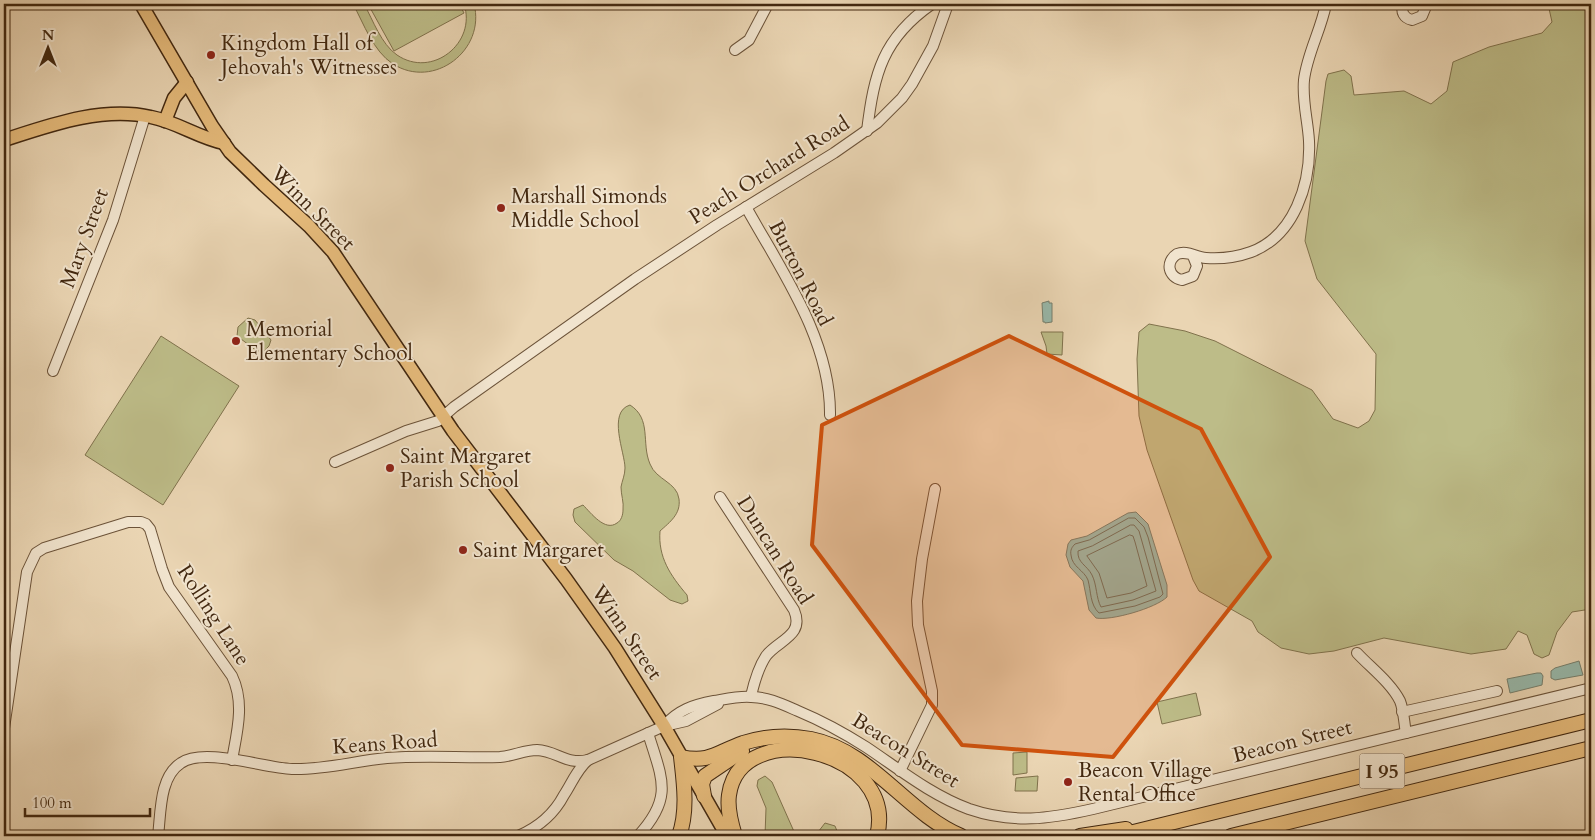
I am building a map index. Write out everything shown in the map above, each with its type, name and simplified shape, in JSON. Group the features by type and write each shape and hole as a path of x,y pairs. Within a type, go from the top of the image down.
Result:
{"highway":[{"name":"I 95","path":"1117,836 1591,720"},
{"path":"704,796 702,784 707,774 747,748 772,737"},
{"path":"679,836 683,823 685,802 681,757 707,758 741,744 772,737 811,739 837,748 863,764 936,823 961,836"},
{"name":"I 95","path":"1231,836 1591,748"},
{"path":"734,836 729,797 731,787 737,776 747,764 758,757 788,749 810,751 827,756 843,764 859,776 870,789 877,805 879,822 877,836"},
{"path":"1256,836 1343,809"},
{"path":"1080,836 1174,822"}],"main road":[{"name":"Winn Street","path":"141,4 224,144 250,172 303,220 328,246 469,453 587,607 634,675 727,836"},
{"path":"165,121 174,98 187,82"},
{"path":"4,140 56,124 86,117 111,115 145,116 165,121 224,144"}],"street":[{"path":"735,50 749,40 768,4"},
{"path":"867,130 873,92 886,52 897,34 932,4"},
{"name":"Peach Orchard Road","path":"335,462 406,431 438,421 635,279 834,153 867,130 890,110 912,84 933,46 948,4"},
{"path":"1193,256 1221,257 1250,252 1274,238 1290,220 1302,188 1308,162 1309,141 1303,95 1304,75 1326,4"},
{"path":"1404,4 1403,14 1406,18 1412,20 1421,17 1427,4"},
{"path":"1433,4 1454,4"},
{"name":"Mary Street","path":"52,371 113,220 145,116"},
{"name":"Burton Road","path":"746,207 808,319 827,376 830,393 830,415"},
{"path":"900,771 932,705 931,686 918,625 917,601 922,560 935,489"},
{"name":"Duncan Road","path":"720,497 797,616 796,626 791,636 771,650 764,659 751,696"},
{"name":"Rolling Lane","path":"4,728 27,572 33,557 37,552 128,522 144,523 152,532 169,587 236,684 240,707 232,760"},
{"path":"1357,653 1395,693 1399,701 1406,733"},
{"name":"Beacon Street","path":"664,726 674,715 706,703 751,696 762,698 787,706 829,725 865,746 900,771 942,797 986,814 1015,819 1045,818 1093,809 1591,688"},
{"path":"1402,712 1497,692"},
{"name":"Keans Road","path":"158,836 166,782 175,767 185,760 196,757 232,760 276,768 298,769 404,757 502,757 534,750 544,751 575,762 588,760 664,726"},
{"path":"638,836 654,817 662,794 661,776 648,733"},
{"path":"518,836 538,824 553,811 581,767 588,760"}],"highlighted area":[{"path":"1009,336 1201,429 1270,557 1113,757 962,745 812,545 822,425"}],"shaded area":[{"path":"353,4 364,4 386,45 397,55 410,61 424,63 437,60 458,44 464,32 466,18 464,4 474,4 476,21 472,36 464,50 453,61 440,69 425,72 409,71 386,59 374,45"},
{"path":"368,4 459,4 464,13 394,51"},
{"path":"1548,4 1591,4 1591,609 1572,612 1557,632 1549,655 1542,658 1534,654 1527,635 1518,631 1506,649 1471,654 1384,638 1334,651 1309,654 1281,648 1258,632 1252,621 1199,591 1193,580 1147,450 1139,416 1137,359 1139,332 1149,324 1185,331 1215,341 1312,390 1333,419 1358,428 1369,421 1375,410 1376,354 1317,279 1305,241 1328,74 1344,70 1351,76 1354,95 1404,91 1431,104 1447,91 1453,62 1489,47 1542,33 1552,22"},
{"path":"248,318 255,320 271,340 269,346 264,351 257,351 237,336 238,327"},
{"path":"1041,332 1063,332 1062,355 1047,354"},
{"path":"161,336 239,386 163,505 85,455"},
{"path":"630,405 637,411 644,424 647,456 650,464 657,474 671,485 679,499 677,513 660,531 660,540 666,565 687,595 688,601 682,604 670,600 633,571 614,560 575,522 573,515 574,509 583,505 594,517 608,525 612,525 621,519 623,507 621,487 625,468 618,424 623,409"},
{"path":"1196,693 1201,715 1162,724 1157,702"},
{"path":"1027,752 1027,773 1013,775 1013,753"},
{"path":"765,776 772,782 796,836 765,836 766,808 757,786 758,780"},
{"path":"1038,776 1037,791 1015,791 1016,778"},
{"path":"825,823 835,826 839,836 815,836"}],"water":[{"path":"1049,301 1049,303 1052,303 1052,322 1045,323 1043,322 1042,303"},
{"path":"1136,512 1148,524 1167,585 1167,597 1133,613 1112,618 1096,618 1089,610 1083,581 1070,567 1066,555 1068,544 1071,540 1087,536 1128,513"},
{"path":"1579,661 1583,675 1555,680 1551,678 1551,671 1555,668"},
{"path":"1541,673 1543,676 1542,685 1510,693 1507,679"}],"place":[{"name":"Kingdom Hall of Jehovah's Witnesses","path":"211,55"},
{"name":"Marshall Simonds Middle School","path":"501,208"},
{"name":"Memorial Elementary School","path":"236,341"},
{"name":"Saint Margaret Parish School","path":"390,468"},
{"name":"Saint Margaret","path":"463,550"},
{"name":"Beacon Village Rental Office","path":"1068,782"}]}
